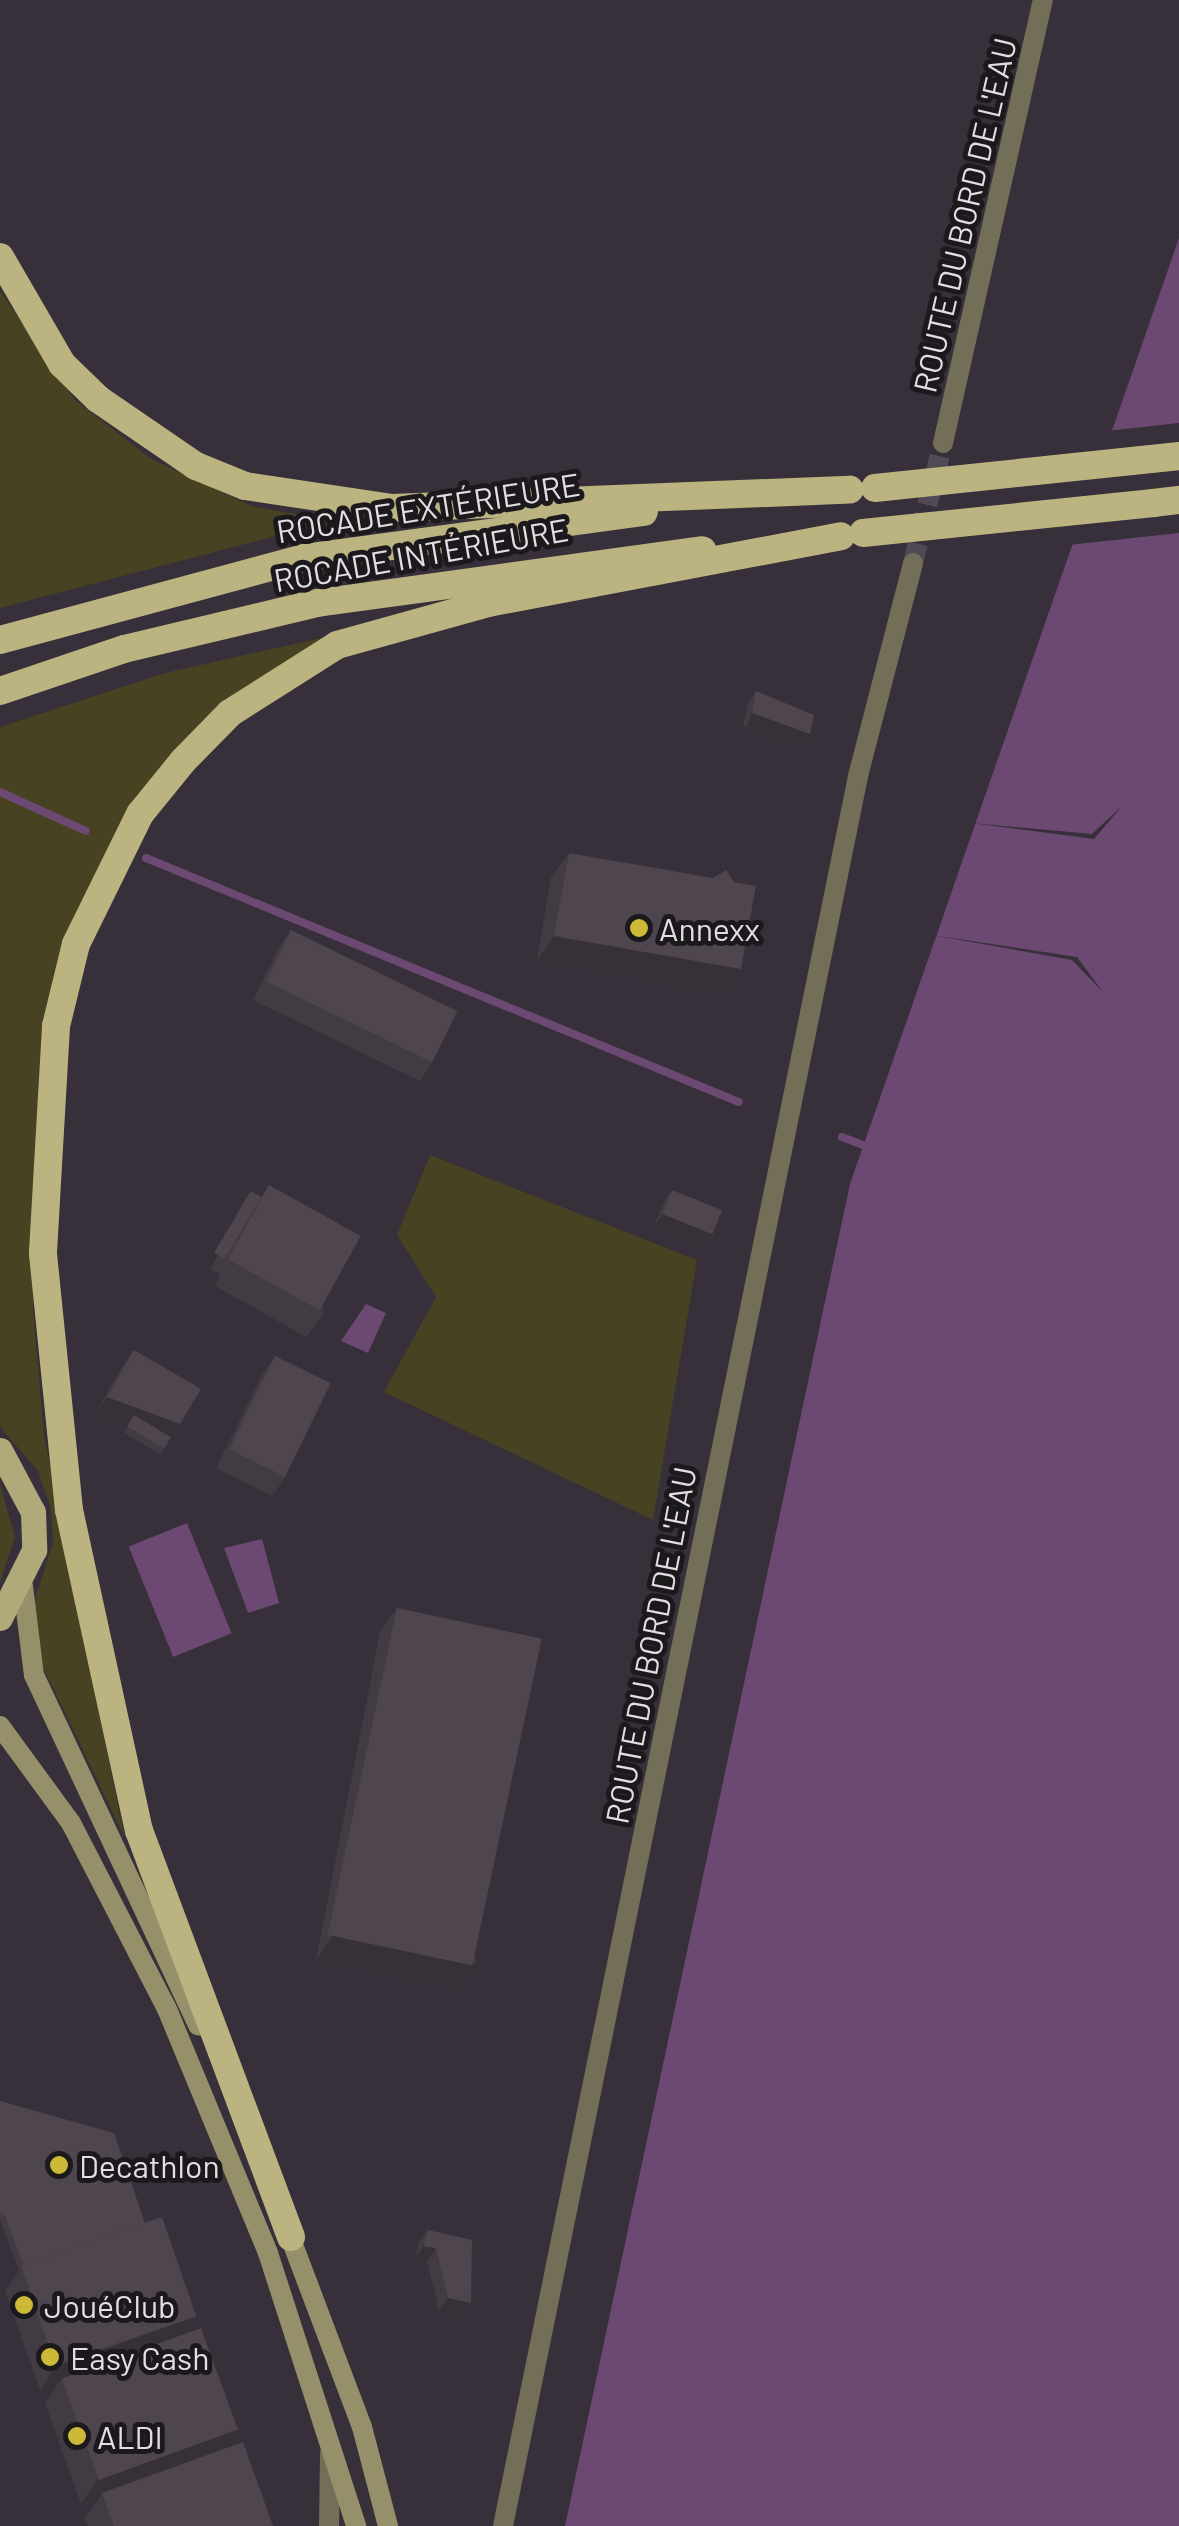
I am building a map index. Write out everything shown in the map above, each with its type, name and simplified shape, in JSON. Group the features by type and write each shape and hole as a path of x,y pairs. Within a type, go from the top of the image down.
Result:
{"highway":[{"path":"0,257 62,364 98,399 196,466 245,486 392,508 862,489 1179,456"},
{"name":"ROCADE EXTÉRIEURE","path":"0,640 303,558 862,489"},
{"path":"291,2237 144,1848 68,1510 42,1252 54,1043 76,944 140,814 183,761 230,713 337,644 488,603 852,535 1179,500"},
{"name":"ROCADE INTÉRIEURE","path":"0,690 124,648 317,603 598,560 852,535"}],"main road":[{"path":"0,1450 33,1512 23,1586 34,1675 291,2237 388,2526"},
{"path":"0,1618 23,1586"},
{"path":"0,1726 71,1823 167,2009 331,2436 356,2526"}],"street":[{"name":"ROUTE DU BORD DE L'EAU","path":"943,443 1043,0"},
{"name":"ROUTE DU BORD DE L'EAU","path":"503,2526 858,776 913,563"},
{"path":"329,2526 331,2436"}],"shaded area":[{"path":"1179,238 1179,2526 565,2526 850,1184"},
{"path":"0,291 75,400 151,459 251,506 334,521 0,608"},
{"path":"330,636 238,691 159,768 117,830 54,980 39,1068 33,1311 44,1435 124,1836 37,1654 31,1611 53,1543 51,1509 38,1471 0,1427 0,727 165,673"},
{"path":"430,1155 697,1260 653,1520 384,1392 436,1297 397,1235"},
{"path":"366,1304 386,1313 368,1353 341,1341"},
{"path":"0,1484 15,1537 0,1583"},
{"path":"187,1523 232,1633 173,1657 129,1547"},
{"path":"262,1539 279,1603 248,1613 224,1548"}],"pier":[{"path":"1179,423 1179,533 1068,545 1107,431"},
{"path":"1122,806 1094,839 971,823 1092,834"},
{"path":"932,935 1077,957 1103,992 1072,960"}],"building":[{"path":"756,691 814,715 810,734 752,713"},
{"name":"Annexx","path":"569,853 713,878 726,870 734,882 756,886 741,969 554,936"},
{"path":"291,930 457,1011 432,1062 266,981"},
{"path":"269,1185 361,1236 320,1310 228,1259"},
{"path":"672,1190 722,1210 712,1234 662,1214"},
{"path":"251,1191 261,1197 224,1259 214,1253"},
{"path":"134,1350 201,1389 180,1424 107,1397"},
{"path":"275,1356 331,1383 285,1477 229,1449"},
{"path":"134,1415 171,1437 164,1448 127,1426"},
{"path":"397,1608 542,1639 472,1965 328,1935"},
{"name":"Decathlon","path":"0,2101 114,2133 145,2223 24,2266 0,2212"},
{"path":"162,2217 196,2316 55,2365 21,2266"},
{"path":"428,2230 472,2240 471,2303 448,2298 436,2248 424,2246"},
{"path":"201,2328 238,2429 99,2480 62,2379"},
{"path":"243,2442 273,2526 114,2526 102,2493"}],"waterway":[{"path":"0,792 86,831"},
{"path":"146,858 739,1102"},
{"path":"842,1137 870,1148"}],"tunnel":[{"path":"913,563 943,443"}],"place":[{"name":"Annexx","path":"639,928"},
{"name":"Decathlon","path":"59,2165"},
{"name":"JouéClub","path":"24,2305"},
{"name":"Easy Cash","path":"50,2357"},
{"name":"ALDI","path":"77,2436"}]}
